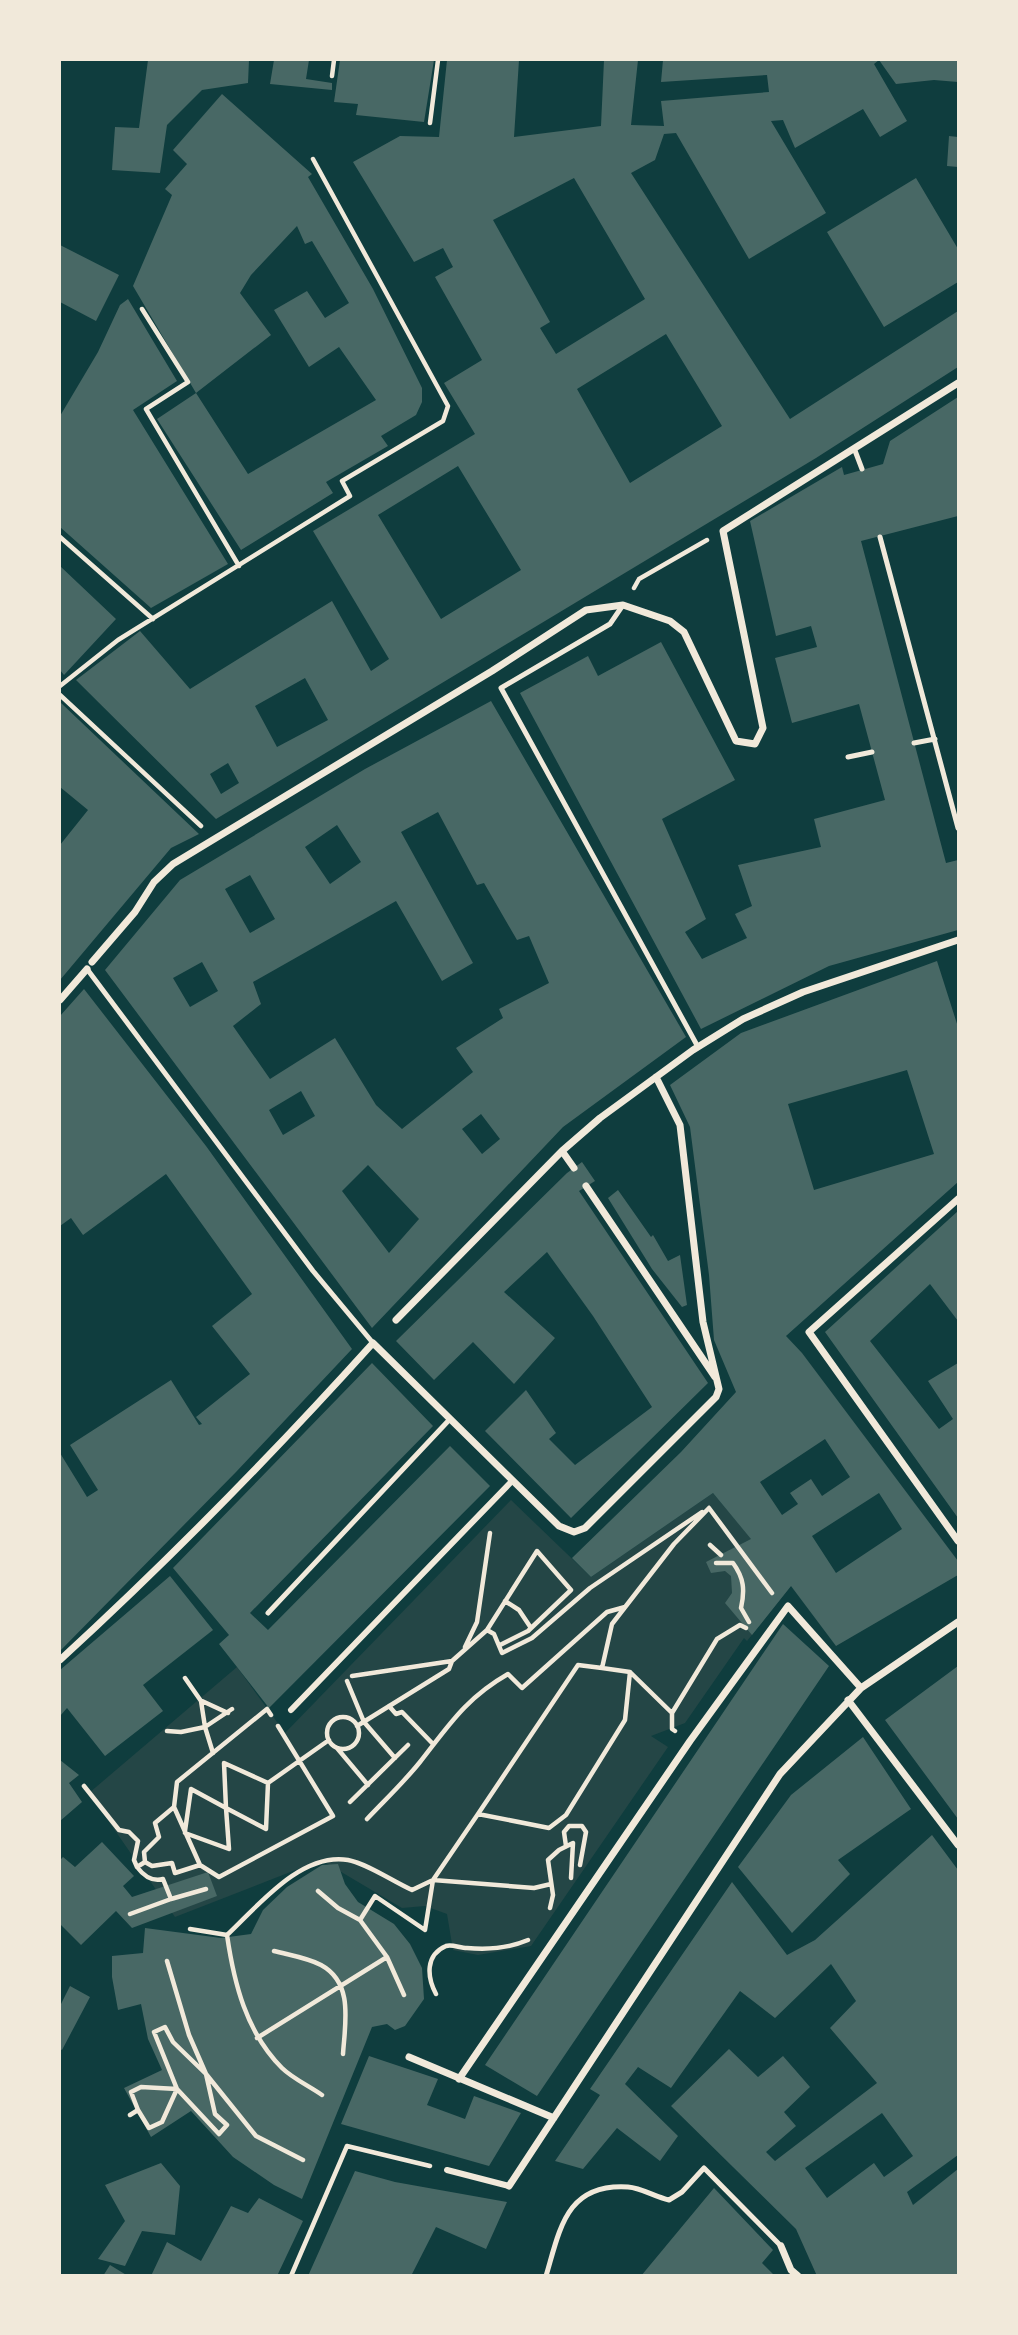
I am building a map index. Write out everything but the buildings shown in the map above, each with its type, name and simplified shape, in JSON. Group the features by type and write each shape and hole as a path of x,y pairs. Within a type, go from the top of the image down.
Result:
{"street":[{"path":"60,1000 135,912 145,893 162,873 492,671 586,610 623,604 670,621 684,632 736,741 755,744 763,728 723,531 958,383"},
{"path":"396,1320 562,1151 600,1118 698,1047 743,1019 803,992 958,940"},
{"path":"60,1660 246,1482 373,1343 559,1527 574,1532 580,1530 716,1397 719,1383 703,1322 680,1125 672,1104 656,1077"},
{"path":"562,1151 574,1168"},
{"path":"586,1186 719,1383"},
{"path":"958,1199 809,1332 958,1541"},
{"path":"291,1710 512,1480"},
{"path":"460,2078 690,1741 788,1606 861,1688"},
{"path":"447,2170 509,2186 780,1774 861,1688 958,1622"},
{"path":"848,1700 958,1845"},
{"path":"409,2057 554,2118"},
{"path":"781,2246 791,2270 798,2276"}],"lane":[{"path":"854,447 862,469"},
{"path":"880,537 958,828"},
{"path":"623,604 610,624 501,688 698,1047"},
{"path":"914,743 935,739"},
{"path":"848,757 872,752"},
{"path":"90,965 313,1271 373,1343"},
{"path":"268,1613 450,1419"},
{"path":"546,2276 565,2214 579,2199 603,2190 628,2187 669,2200 682,2192 704,2168 781,2246"}],"path":[{"path":"332,76 334,60"},
{"path":"430,123 438,60"},
{"path":"60,686 118,640 350,496 342,481 443,421 447,413 448,405 313,159"},
{"path":"142,309 188,382 146,409 239,566"},
{"path":"60,537 153,619"},
{"path":"639,579 698,545"},
{"path":"60,695 214,839"},
{"path":"465,1647 477,1622 491,1520 489,1504"},
{"path":"487,1630 494,1634 502,1653 532,1638 590,1588 709,1508"},
{"path":"709,1508 773,1592 764,1602"},
{"path":"602,1668 612,1624 674,1544 709,1508"},
{"path":"710,1545 721,1555"},
{"path":"357,1726 449,1669 452,1661 465,1647 487,1630 537,1551 571,1590 531,1628 500,1645"},
{"path":"716,1563 733,1563 741,1574 745,1593 741,1608 749,1622"},
{"path":"505,1601 519,1610 531,1628"},
{"path":"367,1819 465,1704 483,1688 508,1674 522,1688 607,1612 625,1607"},
{"path":"690,1741 672,1728 672,1713 717,1639 740,1625 745,1630 754,1612"},
{"path":"395,1758 364,1722 345,1677 452,1661"},
{"path":"360,1920 375,1896 425,1930 433,1880 578,1665 631,1672 672,1713"},
{"path":"478,1814 549,1828 566,1815 625,1720 631,1672"},
{"path":"186,1678 201,1701 213,1753"},
{"path":"167,1731 181,1732 205,1727 230,1711 201,1701"},
{"path":"389,1706 396,1714 402,1712 433,1744"},
{"path":"267,1709 332,1816 219,1877 200,1864 174,1807 177,1782 213,1753 267,1709"},
{"path":"336,1748 346,1749 354,1744 359,1736 357,1726 349,1719 338,1718 329,1725 329,1741 368,1785"},
{"path":"268,1783 329,1741"},
{"path":"350,1802 408,1745"},
{"path":"185,1833 229,1849 224,1763 268,1783"},
{"path":"185,1833 191,1789 266,1829 268,1783"},
{"path":"84,1786 119,1829 129,1832 138,1841 134,1860 137,1867 143,1875 157,1881 163,1879 171,1899"},
{"path":"145,1862 144,1852 159,1837 155,1823 174,1807"},
{"path":"549,1914 553,1895 548,1860 573,1843 573,1880 586,1832 582,1826 569,1826 564,1832 566,1846"},
{"path":"227,1935 283,1883 321,1860 349,1860 412,1890 433,1880 534,1888 551,1884"},
{"path":"145,1862 152,1866 172,1863 175,1873 200,1864"},
{"path":"137,1867 145,1862"},
{"path":"130,1914 206,1889"},
{"path":"318,1891 338,1908 360,1920 387,1956 404,1995"},
{"path":"190,1929 227,1935"},
{"path":"227,1935 243,2007 257,2038 283,2069 322,2095"},
{"path":"436,1994 429,1980 429,1966 435,1953 448,1945 466,1948 507,1947 527,1941 533,1935"},
{"path":"274,1951 322,1965 341,1985 347,2004 343,2054"},
{"path":"257,2038 387,1956"},
{"path":"167,1961 189,2035 206,2074 215,2113 227,2125 219,2134 177,2089 154,2032 165,2026 173,2042 206,2074 256,2136 303,2160"},
{"path":"141,2087 177,2089 162,2122 149,2128 131,2092 141,2087"},
{"path":"130,2115 138,2110"},
{"path":"291,2276 347,2146 447,2170"}],"shaded area":[{"path":"713,1493 791,1586 747,1641 744,1638 685,1723 651,1736 668,1747 531,1946 478,1955 453,1950 447,1914 425,1906 402,1908 321,1860 175,1917 89,1793 237,1667 285,1733 511,1500 591,1577"}]}
